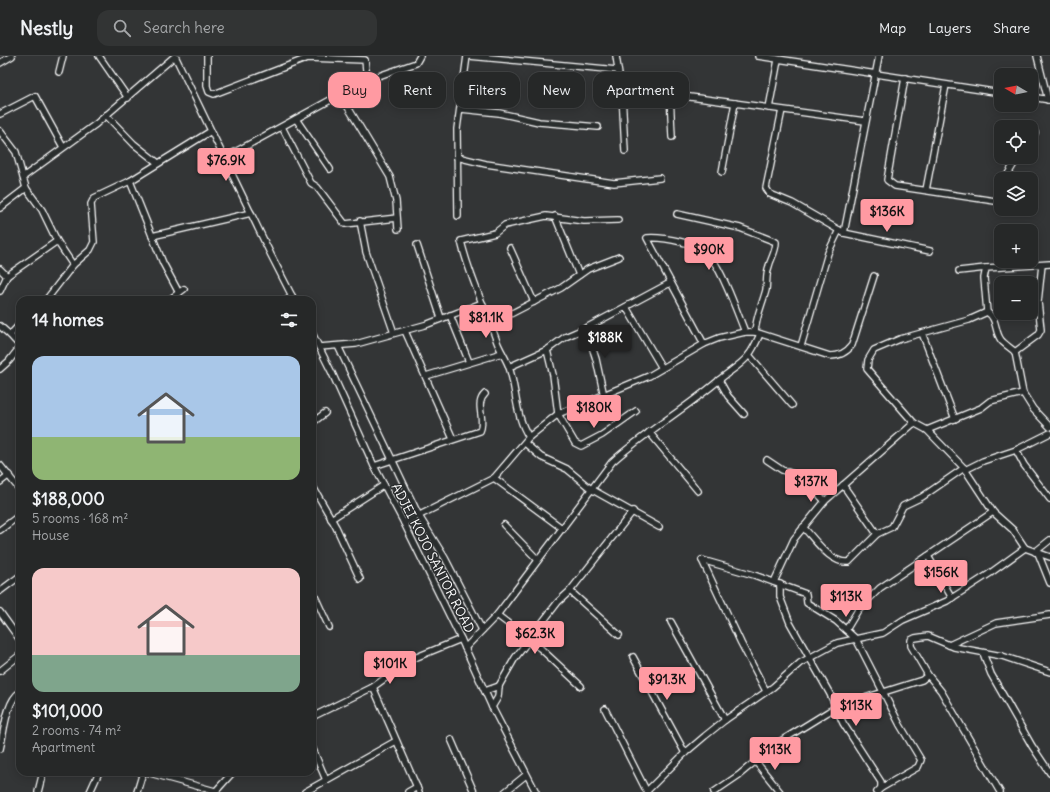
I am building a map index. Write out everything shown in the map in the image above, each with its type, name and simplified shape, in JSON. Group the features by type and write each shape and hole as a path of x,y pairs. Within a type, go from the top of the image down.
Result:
{"street":[{"path":"0,63 12,56"},
{"path":"59,72 63,56"},
{"path":"99,56 128,98"},
{"path":"24,177 128,98 175,56 292,296"},
{"path":"207,56 207,86 209,92 214,94 308,57 366,58 367,72"},
{"path":"381,75 416,63 420,56"},
{"path":"458,216 458,129 468,56 617,70 616,56"},
{"path":"758,56 994,92"},
{"path":"801,346 828,253 841,232 874,73 879,56"},
{"path":"1037,56 1049,100 1038,98"},
{"path":"769,108 778,60"},
{"path":"905,78 887,180 895,186 994,201"},
{"path":"926,190 946,85"},
{"path":"0,114 35,96 63,147"},
{"path":"689,97 865,120"},
{"path":"224,158 328,101"},
{"path":"722,172 735,103"},
{"path":"348,108 390,177 396,201 398,229"},
{"path":"623,108 625,151"},
{"path":"671,108 672,137"},
{"path":"461,109 499,113 539,122 598,127"},
{"path":"782,110 766,188 770,194 792,203 841,232 930,251"},
{"path":"106,115 134,144 158,163"},
{"path":"296,119 330,169"},
{"path":"282,127 311,184 317,187 345,224 360,221 397,218"},
{"path":"0,131 16,152 26,188 42,210 57,241 73,265"},
{"path":"49,296 73,265 92,247 94,242 91,204 94,198 130,181 211,131"},
{"path":"457,157 486,164 614,183 660,178"},
{"path":"130,181 163,263 179,293"},
{"path":"0,208 26,188"},
{"path":"152,236 251,213"},
{"path":"465,648 497,615 612,462 649,432 705,393 749,355 758,333 756,316 763,301 767,284 767,272 774,254 776,242 740,228 677,214"},
{"path":"529,437 520,420 509,367 502,354 467,266 461,241 495,232 505,225 546,216 584,221 618,220"},
{"path":"555,216 579,275"},
{"path":"360,221 366,252 394,333"},
{"path":"704,344 647,238 669,240 687,244 710,255 745,332"},
{"path":"0,291 7,276 57,241"},
{"path":"417,245 441,318"},
{"path":"510,248 534,302"},
{"path":"491,324 561,288 588,269 619,257"},
{"path":"959,271 1050,264"},
{"path":"1015,352 1038,335 1041,330 1038,302 1042,265"},
{"path":"986,268 984,278 987,312"},
{"path":"0,269 7,276"},
{"path":"404,523 494,478 529,437 558,414 649,376 704,344 719,338 745,332 758,333 830,356 839,355 849,350 874,276"},
{"path":"509,367 547,350 565,337 586,328 670,283"},
{"path":"175,296 184,289"},
{"path":"319,347 356,344 441,318 482,303"},
{"path":"626,307 662,368"},
{"path":"987,312 992,315 1002,341 1015,352 1023,393 1033,409 1050,427"},
{"path":"987,312 969,320 900,339 874,350 867,364 867,369 914,423 927,430 964,469 993,512 1013,530 1025,548 1050,557"},
{"path":"450,315 469,362"},
{"path":"0,326 16,341"},
{"path":"10,334 16,328"},
{"path":"586,328 596,359 604,396"},
{"path":"404,330 426,376 453,439"},
{"path":"922,333 954,418"},
{"name":"ADJEI KOJO SANTOR ROAD","path":"316,341 374,466 461,639 492,707 536,792"},
{"path":"338,346 394,460 419,516 445,558 482,630"},
{"path":"547,350 553,375 558,414 575,443 581,446 602,435 636,412"},
{"path":"0,369 9,362 16,352"},
{"path":"426,376 469,362 502,354"},
{"path":"749,355 792,405"},
{"path":"719,380 728,396 744,414"},
{"path":"927,430 981,408 990,401 1023,393"},
{"path":"374,466 480,431 482,426 480,401 485,394"},
{"path":"316,420 325,413"},
{"path":"774,582 794,539 825,501 914,423"},
{"path":"649,432 698,491"},
{"path":"803,527 828,554 843,563 849,562 877,534 892,527 903,506 922,497 964,469 1016,450 1050,434"},
{"path":"525,443 541,457 567,469 591,489 659,527"},
{"path":"1016,450 1024,465 1050,499"},
{"path":"767,460 782,470 802,477 825,501"},
{"path":"0,464 16,485"},
{"path":"0,482 9,475"},
{"path":"494,478 562,529"},
{"path":"331,519 384,485"},
{"path":"843,485 877,534"},
{"path":"316,494 331,519 360,579"},
{"path":"492,707 498,697 499,686 509,666 558,602 570,591 633,512"},
{"path":"846,630 858,610 880,588 993,512"},
{"path":"0,530 16,518"},
{"path":"504,525 538,560"},
{"path":"1037,552 1050,540"},
{"path":"605,709 647,792 685,752 725,720 776,684 795,667 832,645 883,633 903,620 952,598 1025,548"},
{"path":"1037,552 1050,583"},
{"path":"928,556 952,598"},
{"path":"766,691 741,643 702,560 774,582 806,594 808,603 836,621 856,639 921,760 918,767 879,790"},
{"path":"0,591 16,579"},
{"path":"780,584 780,597 790,623 836,707 843,723 881,782 879,790"},
{"path":"570,591 619,635"},
{"path":"316,599 329,627"},
{"path":"0,612 16,634"},
{"path":"497,615 529,639 581,686"},
{"path":"949,645 996,623 1050,615"},
{"path":"671,622 725,720"},
{"path":"1000,792 941,691 928,675 910,646 911,640 928,636 949,645 1002,656 1050,672"},
{"path":"316,715 373,687 412,659 461,639"},
{"path":"983,653 991,674 1032,746 1050,773"},
{"path":"633,657 685,752"},
{"path":"0,671 16,658"},
{"path":"1043,669 1050,666"},
{"path":"716,792 756,762 776,744 836,707 850,701 884,693 922,680 928,675"},
{"path":"485,691 499,686"},
{"path":"373,687 418,789 408,792"},
{"path":"0,748 10,707 16,695"},
{"path":"451,739 474,792"},
{"path":"305,792 396,741"},
{"path":"316,756 326,780"},
{"path":"756,762 780,792"},
{"path":"505,792 526,775"},
{"path":"38,792 42,776"},
{"path":"90,792 97,776"},
{"path":"137,792 143,776"},
{"path":"159,776 215,791 229,776"}]}
